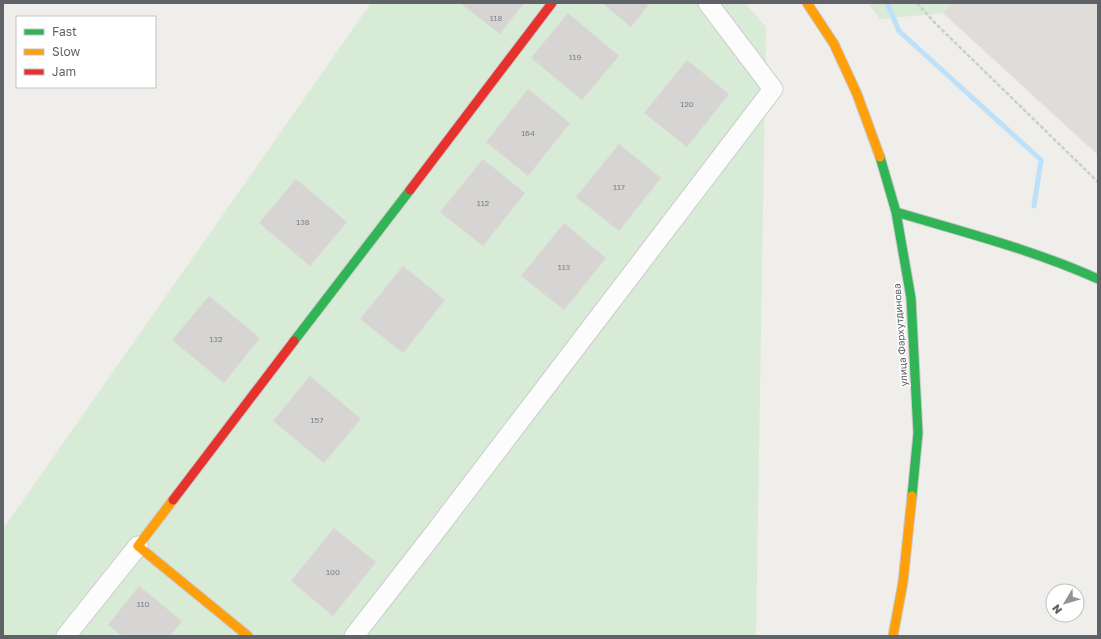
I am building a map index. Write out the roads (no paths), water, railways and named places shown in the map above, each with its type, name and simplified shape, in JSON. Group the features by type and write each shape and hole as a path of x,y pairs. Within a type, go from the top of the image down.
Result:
{"main road":[{"path":"248,636 138,546 552,3"},
{"name":"улица Фархутдинова","path":"807,3 834,44 857,94 881,159 896,212 911,298 918,433 903,582 893,636"},
{"path":"896,212 1069,266 1098,280"}],"street":[{"path":"354,636 773,89 708,3"},
{"path":"66,636 138,546"}],"waterway":[{"path":"887,3 899,31 1041,160 1034,206"}]}
